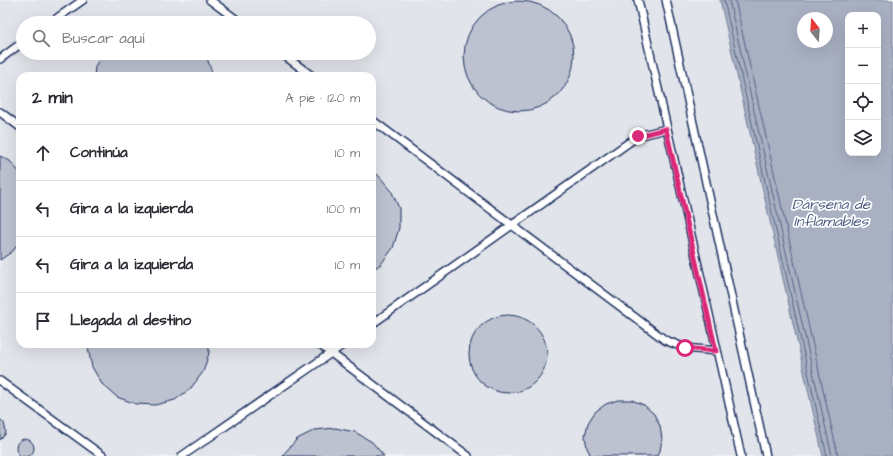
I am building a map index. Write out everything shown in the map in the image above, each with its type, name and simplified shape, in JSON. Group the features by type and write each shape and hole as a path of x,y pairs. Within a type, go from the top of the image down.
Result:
{"lane":[{"path":"60,16 83,0"},
{"path":"210,0 232,16"},
{"path":"638,0 716,351 741,456"},
{"path":"666,0 766,456"},
{"path":"0,58 16,47"},
{"path":"290,60 307,72"},
{"path":"0,112 16,124"},
{"path":"376,123 665,340 685,348 716,351"},
{"path":"376,321 638,136 666,129"},
{"path":"324,348 468,456"},
{"path":"182,456 338,348"},
{"path":"0,381 103,456"}],"shaded area":[{"path":"0,0 720,0 823,456 0,456"}],"water":[{"name":"Dársena de Inflamables","path":"720,0 893,0 893,456 823,456"}],"building":[{"path":"519,1 540,6 558,17 569,35 574,56 569,77 558,95 540,106 519,111 498,106 480,95 469,77 464,56 469,35 480,17 498,6"},
{"path":"98,60 208,60 212,72 94,72"},
{"path":"0,156 10,161 16,168 16,247 13,251 0,260"},
{"path":"376,174 391,190 399,208 399,228 393,248 381,264 376,267"},
{"path":"508,315 523,318 535,327 544,339 547,354 544,369 535,381 523,390 508,393 493,390 481,381 472,369 469,354 472,339 481,327 493,318"},
{"path":"88,348 209,348 209,353 203,372 191,388 175,400 155,405 136,404 117,397 102,384 92,367"},
{"path":"618,400 632,400 644,405 654,414 660,426 662,439 660,451 657,456 591,456 587,448 585,436 588,423 595,412 606,404"},
{"path":"0,419 4,423 6,432 0,440"},
{"path":"335,428 355,432 372,442 384,456 282,456 297,439 315,430"},
{"path":"25,439 31,442 34,448 31,454 25,457 19,454 16,448 19,442"}],"route":[{"path":"638,136 666,129 716,351 685,348"}]}
